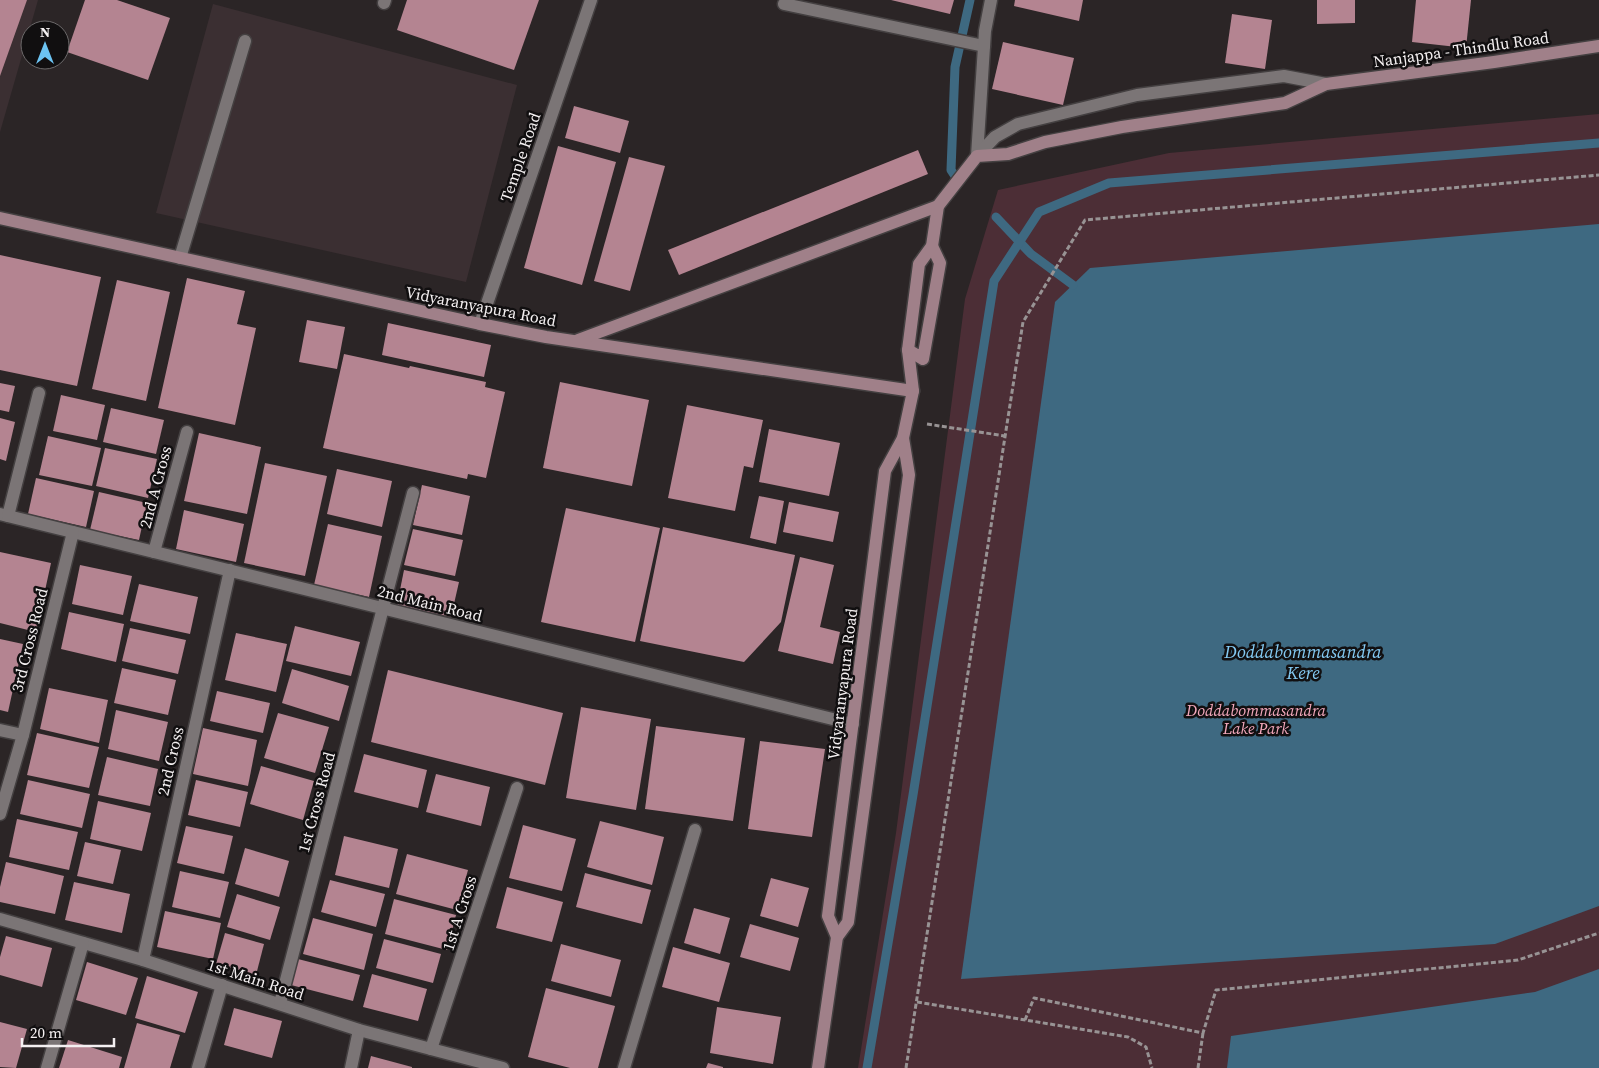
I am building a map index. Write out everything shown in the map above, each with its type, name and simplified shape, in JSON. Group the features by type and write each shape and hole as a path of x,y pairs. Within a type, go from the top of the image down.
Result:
{"main road":[{"name":"Nanjappa - Thindlu Road","path":"977,156 1008,154 1045,142 1122,127 1284,103 1326,84 1599,46"},
{"path":"913,390 908,350 919,264 932,246 938,206 977,156"},
{"path":"576,341 938,206"},
{"name":"Vidyaranyapura Road","path":"0,218 480,324 576,341 913,390 903,438 885,471 828,916 838,937"},
{"path":"908,350 923,359 940,263 932,246"},
{"name":"Vidyaranyapura Road","path":"818,1068 838,937 848,922 909,475 903,438"}],"street":[{"name":"Temple Road","path":"480,324 591,0"},
{"path":"977,156 979,45 985,31 991,0"},
{"path":"784,4 979,45"},
{"path":"180,258 245,41"},
{"path":"977,156 995,137 1018,124 1137,96 1284,76 1326,84"},
{"path":"4,515 39,393"},
{"name":"2nd A Cross","path":"154,552 187,432"},
{"path":"383,608 413,494"},
{"name":"2nd Main Road","path":"4,515 853,724"},
{"name":"3rd Cross Road","path":"0,814 23,736 73,532"},
{"name":"2nd Cross","path":"143,960 230,570"},
{"name":"1st Cross Road","path":"280,1004 383,608"},
{"path":"0,730 23,736"},
{"name":"1st A Cross","path":"431,1049 517,788"},
{"path":"624,1068 695,830"},
{"name":"1st Main Road","path":"0,919 143,960 359,1030 503,1068"},
{"path":"47,1068 83,943"},
{"path":"198,1068 222,985"},
{"path":"351,1068 359,1030"}],"path":[{"path":"906,1068 1023,322 1085,220 1599,175"},
{"path":"907,420 1005,436"},
{"path":"1198,1068 1203,1032 1216,990 1518,960 1599,933"},
{"path":"1025,1020 1034,998 1203,1032"},
{"path":"917,1002 1128,1037 1146,1047 1152,1068"}],"shaded area":[{"path":"0,0 38,0 32,20 20,20 20,63 0,132"},
{"path":"213,4 517,85 466,282 156,213"}],"green space":[{"name":"Doddabommasandra Kere","path":"1599,114 1599,1068 858,1068 896,833 965,299 998,190 1169,153"}],"water":[{"name":"Doddabommasandra Kere","path":"1599,224 1599,906 1495,944 961,979 1055,302 1090,268"},
{"path":"1599,969 1599,1068 1227,1068 1231,1036 1535,992"}],"building":[{"path":"0,0 27,0 0,76"},
{"path":"85,0 117,0 170,18 148,80 70,53 70,43"},
{"path":"407,0 539,0 514,70 397,30"},
{"path":"891,0 954,0 950,14"},
{"path":"1015,0 1083,0 1079,21 1014,6"},
{"path":"1317,0 1355,0 1355,23 1317,24"},
{"path":"1416,0 1471,0 1466,48 1412,42"},
{"path":"1232,14 1272,20 1265,69 1225,63"},
{"path":"1003,42 1074,58 1063,105 992,89"},
{"path":"574,106 629,121 620,153 565,138"},
{"path":"558,146 616,162 582,285 524,268"},
{"path":"918,150 928,174 679,275 668,250"},
{"path":"629,157 665,166 630,291 594,281"},
{"path":"0,255 101,277 77,386 0,370"},
{"path":"187,278 245,291 237,324 256,328 235,425 158,408"},
{"path":"117,280 170,292 146,401 92,389"},
{"path":"307,320 345,327 337,369 299,362"},
{"path":"388,323 491,345 484,377 382,355"},
{"path":"344,354 486,382 485,387 505,392 486,478 468,474 467,479 323,448"},
{"path":"560,382 649,400 632,486 543,468"},
{"path":"0,383 15,386 9,412 0,410"},
{"path":"61,395 105,405 97,440 53,431"},
{"path":"687,405 763,420 753,468 744,466 735,511 668,498"},
{"path":"111,408 164,420 156,454 103,442"},
{"path":"0,418 15,422 6,461 0,459"},
{"path":"769,429 840,443 829,496 759,482"},
{"path":"199,433 261,447 247,514 184,501"},
{"path":"48,436 101,448 92,486 39,475"},
{"path":"105,448 157,459 148,498 96,486"},
{"path":"265,463 327,476 305,576 244,563"},
{"path":"337,469 392,481 382,527 327,514"},
{"path":"36,478 94,491 86,527 28,514"},
{"path":"422,485 470,496 462,535 413,525"},
{"path":"99,492 147,503 139,540 90,530"},
{"path":"759,496 784,501 776,544 750,538"},
{"path":"789,502 839,512 833,542 783,532"},
{"path":"566,508 660,528 635,642 541,622"},
{"path":"184,510 244,524 236,562 176,549"},
{"path":"328,524 382,536 369,597 314,585"},
{"path":"663,527 795,555 781,622 744,662 640,641"},
{"path":"413,529 463,540 455,576 404,565"},
{"path":"0,552 51,563 36,632 0,623"},
{"path":"800,557 834,565 820,627 840,632 833,664 778,651"},
{"path":"80,565 132,576 123,615 72,604"},
{"path":"404,570 459,582 451,617 397,605"},
{"path":"139,584 198,597 190,634 130,621"},
{"path":"69,612 124,624 116,662 61,649"},
{"path":"295,626 360,642 351,676 286,661"},
{"path":"130,628 186,640 178,674 122,661"},
{"path":"236,633 287,644 276,692 225,680"},
{"path":"0,639 23,644 8,712 0,710"},
{"path":"122,668 176,680 168,715 114,703"},
{"path":"292,669 349,686 339,721 282,703"},
{"path":"388,670 563,713 545,785 371,742"},
{"path":"49,688 108,700 99,743 40,729"},
{"path":"217,691 270,703 263,733 210,721"},
{"path":"581,707 651,719 636,810 566,798"},
{"path":"116,710 168,722 159,761 108,749"},
{"path":"278,713 329,727 315,773 264,758"},
{"path":"656,726 745,738 733,821 645,809"},
{"path":"203,728 257,740 248,786 193,774"},
{"path":"37,733 99,747 89,788 27,775"},
{"path":"760,741 825,749 812,837 748,829"},
{"path":"364,754 427,770 418,808 354,792"},
{"path":"107,757 158,769 150,806 98,795"},
{"path":"261,766 314,781 303,820 250,804"},
{"path":"436,774 490,787 481,826 426,812"},
{"path":"28,780 90,794 82,828 20,814"},
{"path":"196,780 248,792 240,827 188,815"},
{"path":"98,801 151,813 142,851 90,839"},
{"path":"17,819 78,832 69,870 9,857"},
{"path":"600,821 664,837 652,885 587,867"},
{"path":"523,825 576,839 562,891 509,878"},
{"path":"186,826 233,836 224,874 177,863"},
{"path":"344,836 398,849 389,888 335,875"},
{"path":"85,842 121,850 113,884 77,876"},
{"path":"245,848 289,861 279,897 235,884"},
{"path":"407,854 468,870 457,910 396,894"},
{"path":"6,862 64,876 55,914 0,902 0,887"},
{"path":"180,871 229,882 220,918 172,907"},
{"path":"585,873 651,890 642,924 576,907"},
{"path":"771,878 809,888 798,927 760,916"},
{"path":"330,880 385,894 376,927 321,912"},
{"path":"74,882 130,894 122,933 65,920"},
{"path":"507,887 563,902 552,942 496,928"},
{"path":"237,894 280,907 270,940 227,927"},
{"path":"394,899 456,915 447,950 385,934"},
{"path":"694,908 730,918 720,954 684,943"},
{"path":"165,911 221,923 213,959 157,947"},
{"path":"313,918 373,934 364,970 303,954"},
{"path":"750,924 799,938 790,971 740,957"},
{"path":"225,933 264,944 256,975 216,964"},
{"path":"6,936 52,948 42,987 0,975 0,957"},
{"path":"384,939 441,954 433,983 376,968"},
{"path":"561,944 621,960 611,997 551,981"},
{"path":"673,947 730,963 719,1002 662,987"},
{"path":"298,959 360,975 353,1001 291,985"},
{"path":"87,962 138,978 126,1015 76,1000"},
{"path":"372,974 427,989 418,1021 363,1007"},
{"path":"147,976 198,992 185,1033 135,1018"},
{"path":"546,988 615,1006 598,1068 570,1068 528,1057"},
{"path":"717,1007 781,1017 773,1064 710,1053"},
{"path":"234,1008 282,1021 272,1058 224,1045"},
{"path":"0,1022 27,1029 16,1068 0,1067"},
{"path":"137,1023 180,1035 170,1068 124,1068"},
{"path":"68,1040 122,1057 119,1068 59,1068"},
{"path":"371,1056 412,1067 412,1068 368,1068"},
{"path":"708,1063 723,1067 723,1068 706,1068"}],"waterway":[{"path":"955,176 951,170 955,67 970,0"},
{"path":"867,1068 913,795 994,281 1039,212 1109,183 1599,143"},
{"path":"996,217 1031,254 1073,285"}],"park label":[{"name":"Doddabommasandra Lake Park","path":"1256,719"}]}
